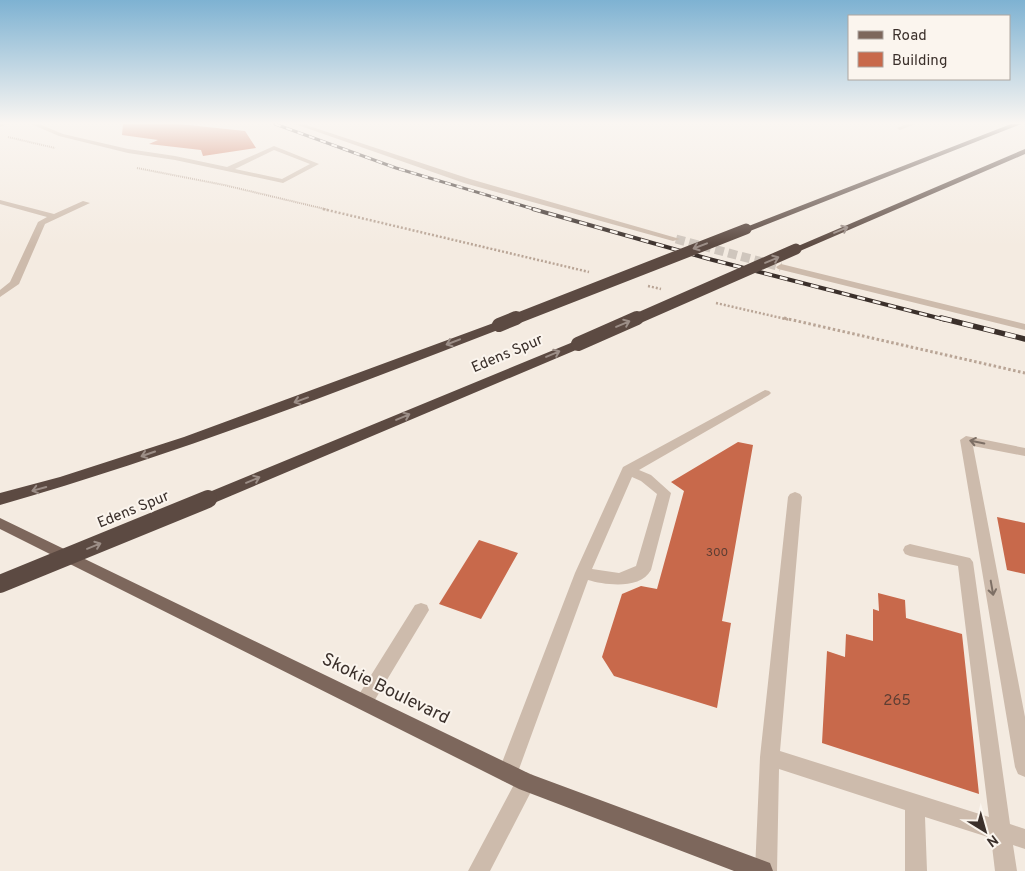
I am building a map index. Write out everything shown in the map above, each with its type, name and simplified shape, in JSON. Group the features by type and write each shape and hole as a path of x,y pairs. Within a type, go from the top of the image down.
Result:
{"highway":[{"name":"Edens Spur","path":"0,499 78,478 237,424 912,165"},
{"name":"Edens Spur","path":"0,584 578,344 993,165"}],"main road":[{"name":"Skokie Boulevard","path":"0,523 517,777 762,871"}],"street":[{"path":"207,165 283,181 315,165"},
{"path":"228,169 238,165"},
{"path":"419,165 467,181 676,239"},
{"path":"0,202 53,216"},
{"path":"0,294 14,284 42,222 86,202"},
{"path":"782,267 1025,327"},
{"path":"478,871 517,777 583,573 628,470 765,393"},
{"path":"1025,452 966,440 1025,767"},
{"path":"583,573 615,581 643,570 664,493 646,478 628,470"},
{"path":"766,871 770,757 795,497"},
{"path":"910,550 965,562 1006,871"},
{"path":"364,702 421,610"},
{"path":"770,757 1025,839"},
{"path":"914,803 916,871"}],"path":[{"path":"137,168 224,185 596,274"},
{"path":"644,285 664,290"},
{"path":"712,302 1025,373"}],"building":[{"path":"738,442 753,445 722,621 731,623 717,708 614,676 602,657 622,594 641,586 657,589 684,491 671,482"},
{"path":"997,517 1025,523 1025,574 1007,570"},
{"path":"479,540 518,553 481,619 439,604"},
{"path":"878,593 905,600 906,618 962,634 979,794 822,743 827,651 845,657 846,634 873,641 873,609 879,611"}],"tunnel":[{"path":"676,239 781,267"}],"railway":[{"path":"387,165 537,210"},
{"path":"533,209 709,259 946,320"},
{"path":"941,318 1025,339"}]}
